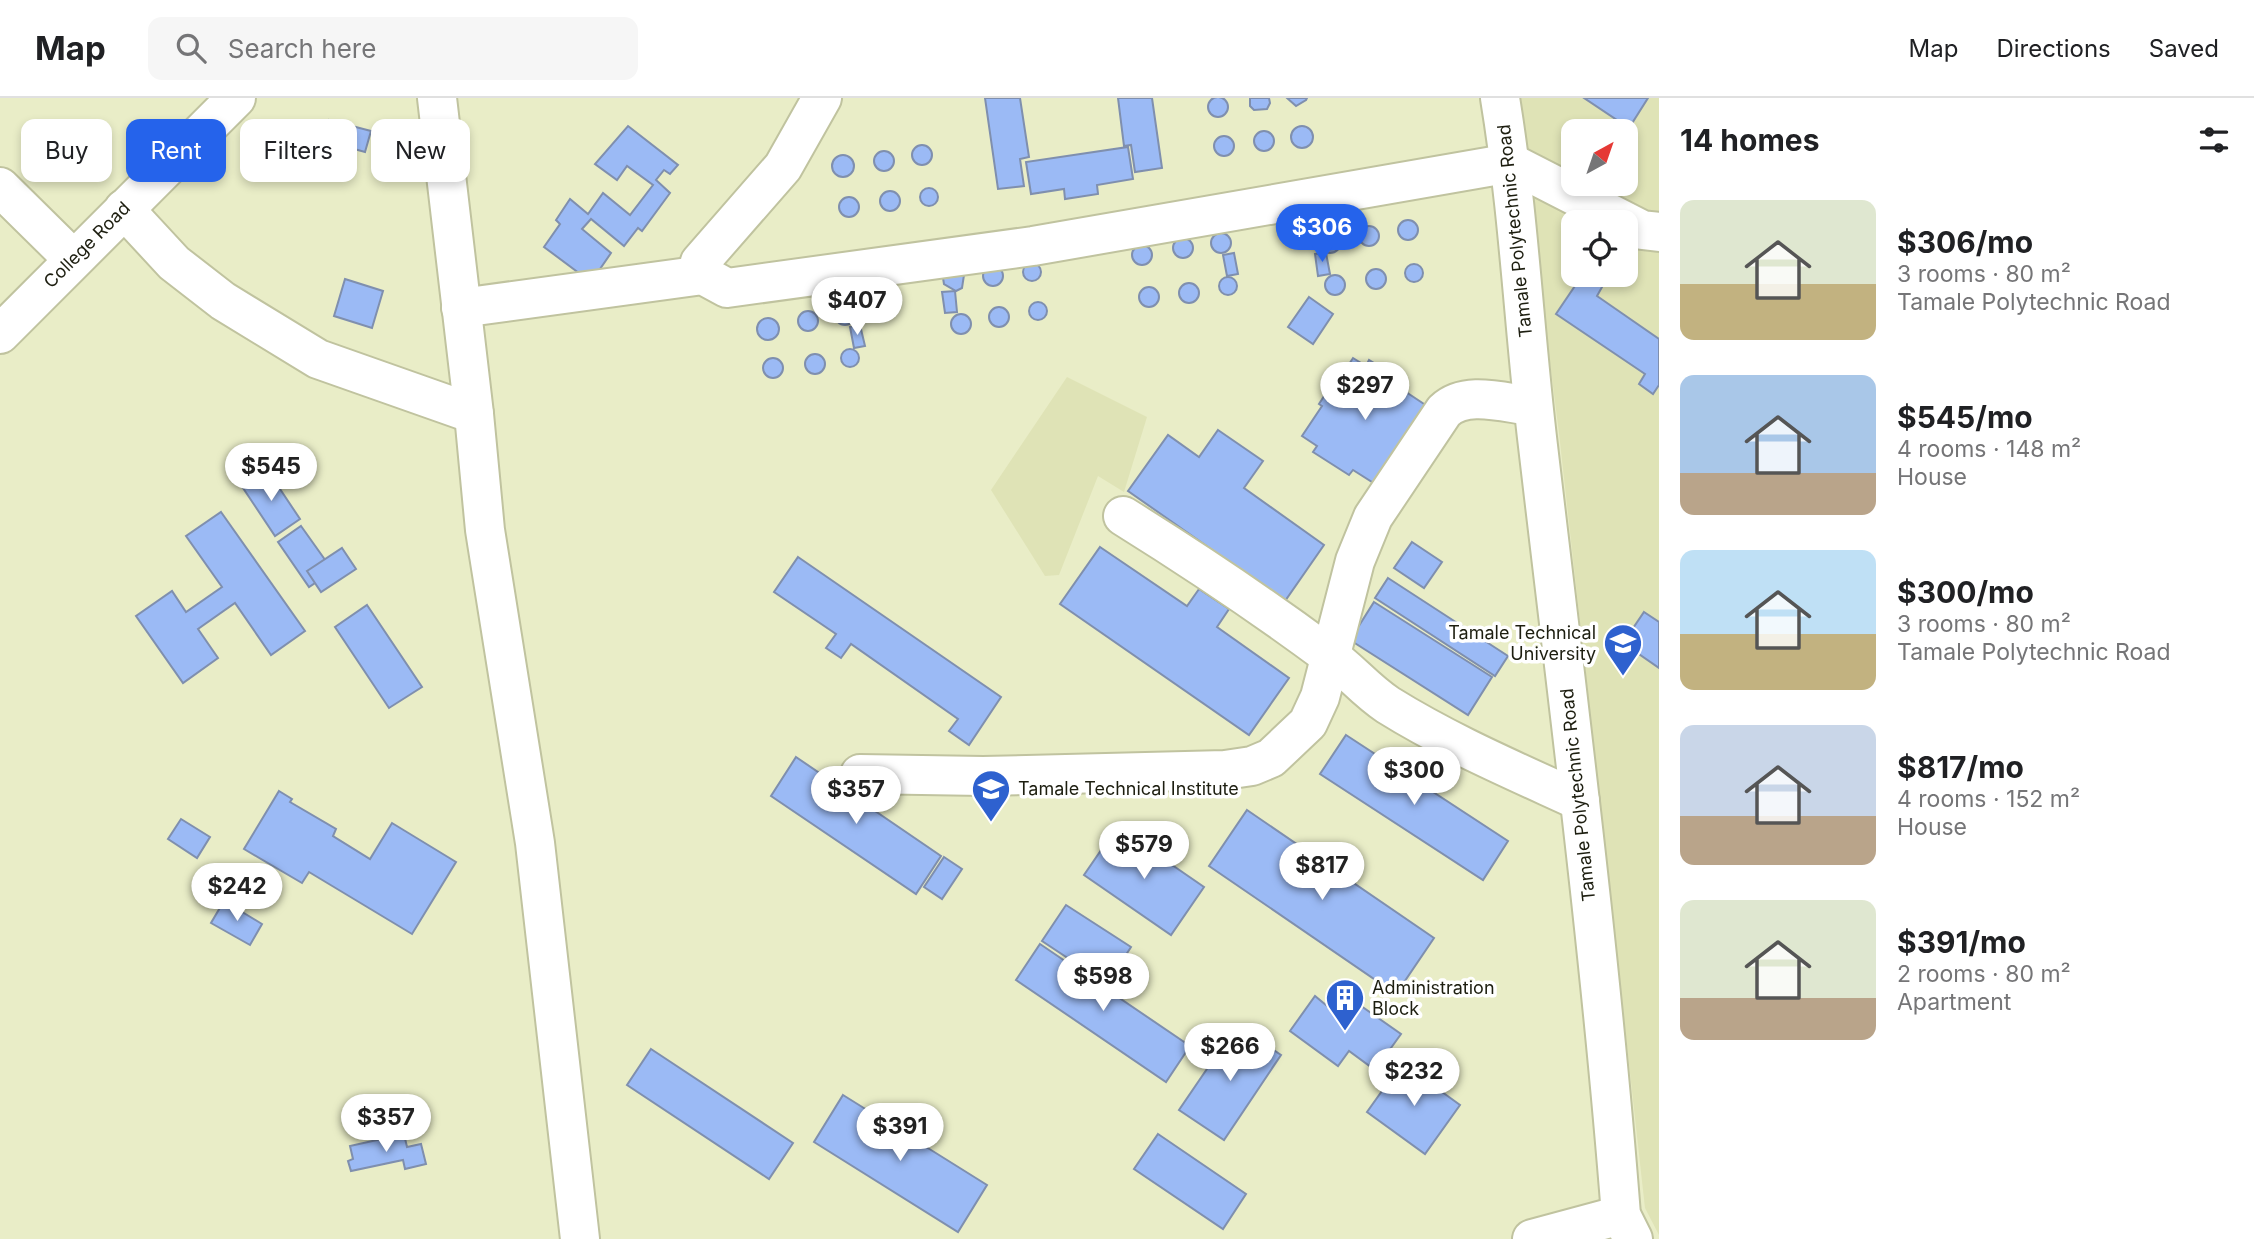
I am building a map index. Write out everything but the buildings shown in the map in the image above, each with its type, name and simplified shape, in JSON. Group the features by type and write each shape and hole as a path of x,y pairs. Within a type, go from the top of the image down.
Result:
{"street":[{"name":"College Road","path":"5,322 73,259 236,98"},
{"path":"437,98 485,530 535,843 580,1239"},
{"path":"703,275 701,262 783,167 822,98"},
{"name":"Tamale Polytechnic Road","path":"1500,98 1511,163 1533,406 1627,1227"},
{"path":"461,308 703,275 727,288 1020,248 1511,163 1642,230 1659,232"},
{"path":"0,187 73,259"},
{"path":"124,209 174,263 223,301 318,359 474,414"},
{"path":"860,774 983,776 1225,770 1252,766 1270,758 1308,723 1320,698 1355,562 1373,517 1444,411 1454,402 1468,398 1533,406"},
{"path":"1123,516 1183,553 1330,655 1356,681 1423,726 1580,800"},
{"path":"1532,1239 1627,1227"}],"shaded area":[{"name":"Tamale Technical University","path":"1516,98 1659,98 1659,1235 1645,1208 1559,433"},
{"path":"1067,377 1147,417 1124,492 1098,476 1059,575 1045,576 991,490"}],"place":[{"name":"Tamale Technical University","path":"1623,677"},
{"name":"Tamale Technical Institute","path":"991,823"},
{"name":"Administration Block","path":"1345,1032"}]}
